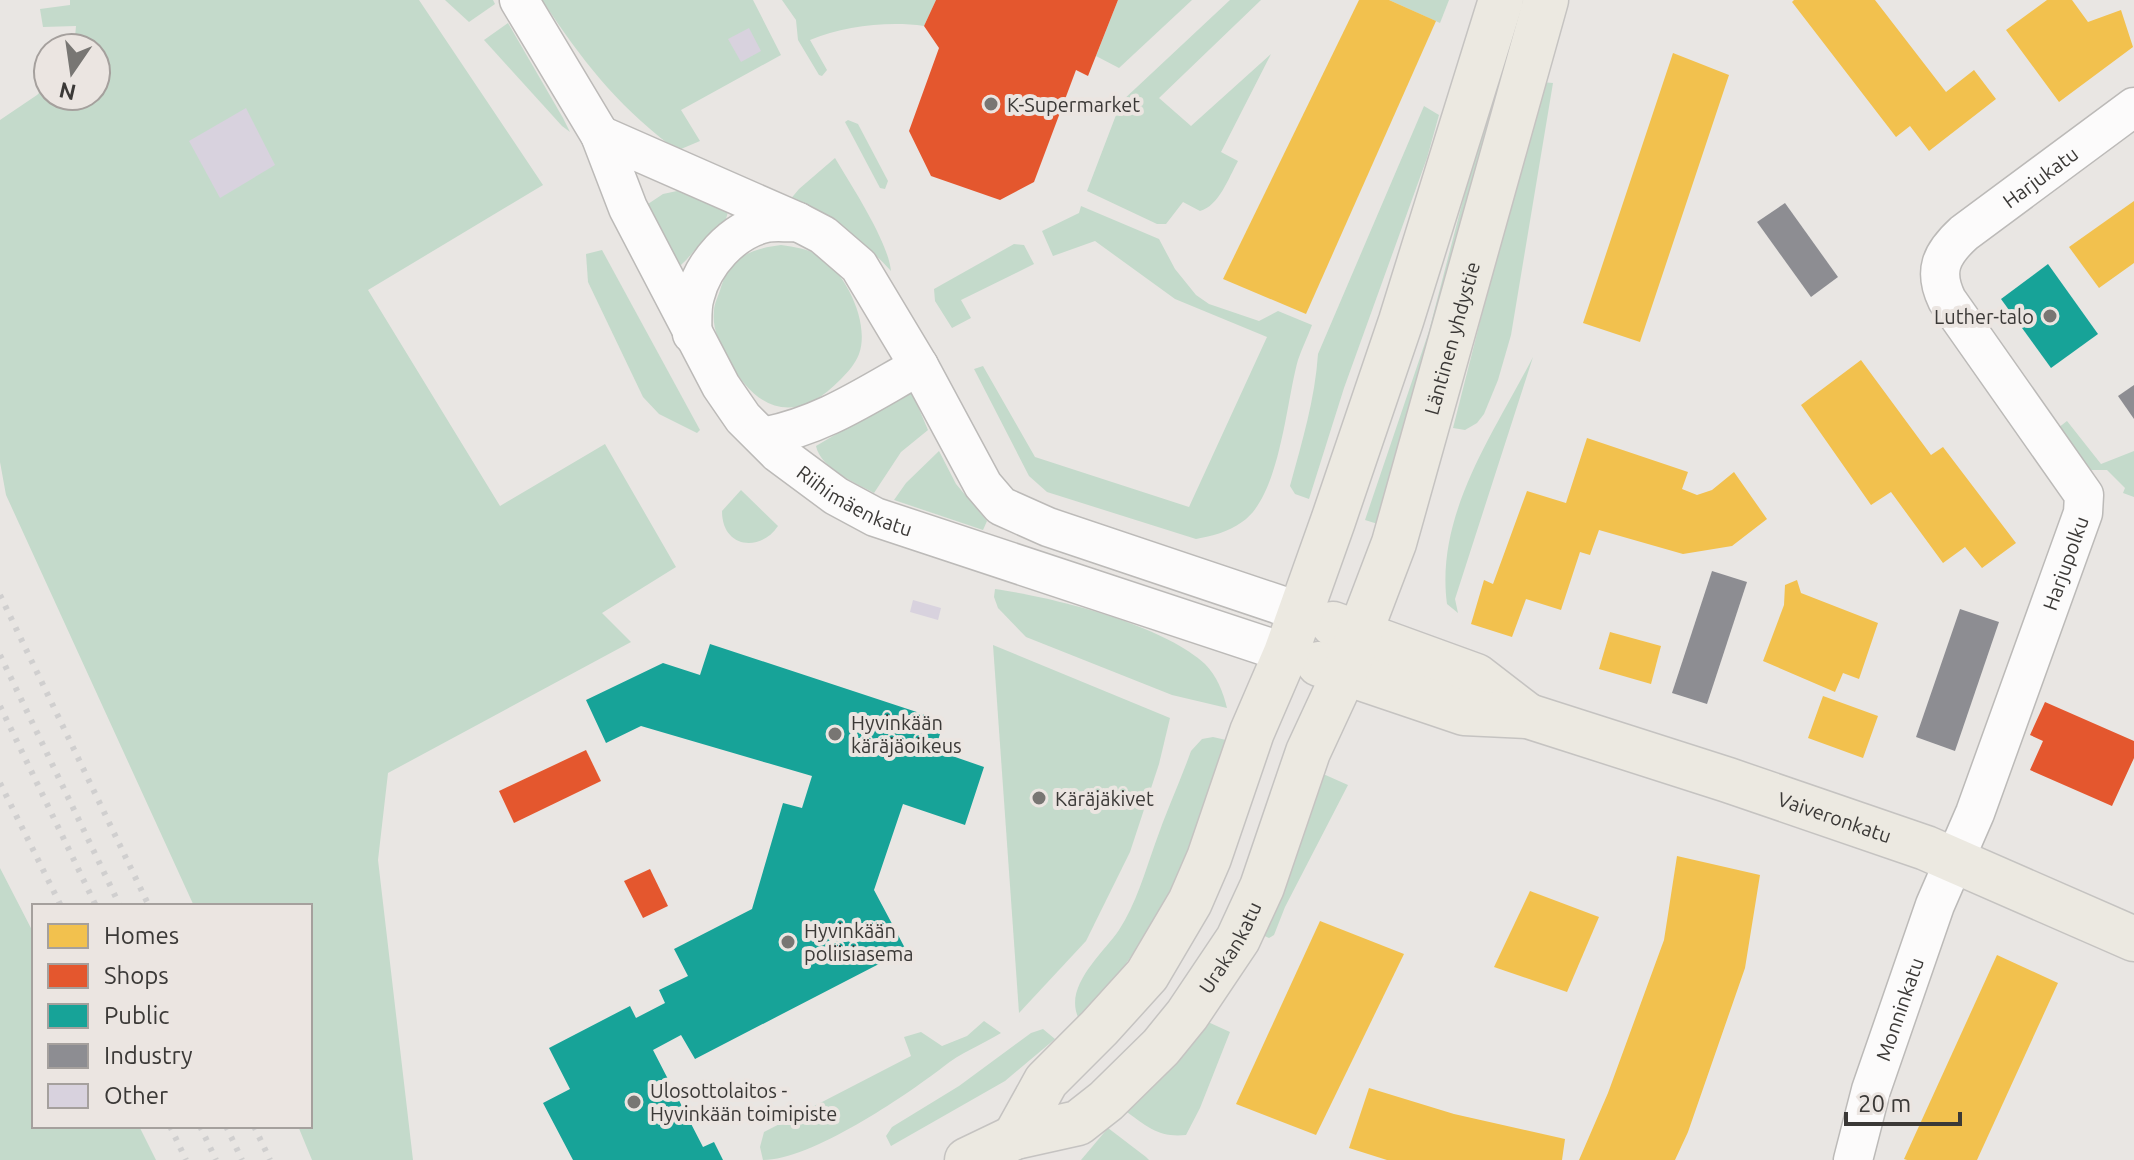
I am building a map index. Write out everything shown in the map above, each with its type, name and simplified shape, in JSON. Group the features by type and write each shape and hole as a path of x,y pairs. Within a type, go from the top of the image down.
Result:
{"main road":[{"path":"1018,1148 1046,1081 1147,975 1168,941 1209,858 1252,732 1301,612 1401,321 1501,0"},
{"name":"Läntinen yhdystie","path":"1352,653 1394,543 1546,0"},
{"name":"Vaiveronkatu","path":"1301,612 1352,653 1464,713 1528,716 1756,790 1926,848 2134,939"},
{"name":"Vaiveronkatu","path":"1286,653 1352,653"},
{"name":"Urakankatu","path":"967,1160 1018,1148 1078,1123 1106,1101 1161,1047 1238,939 1262,887 1308,752 1352,653"}],"street":[{"name":"Riihimäenkatu","path":"519,0 600,135 628,208 721,386 743,418 807,476 875,517 1286,653"},
{"name":"Harjukatu","path":"1947,249 1964,233 2134,107"},
{"path":"600,135 798,222 823,235 859,266 919,366 983,485 1001,506 1048,527 1301,612"},
{"path":"692,334 693,299 702,274 726,245 745,231 767,223 798,222"},
{"name":"Harjupolku","path":"1947,249 1939,272 1947,300 2084,495 2083,513 1956,860"},
{"path":"763,437 797,430 829,417 919,366"},
{"name":"Monninkatu","path":"1853,1160 1871,1090 1935,905 1956,860"}],"green space":[{"path":"70,0 419,0 543,185 368,290 500,506 605,444 676,567 602,613 631,642 388,773 378,860 413,1160 312,1160 299,1128 312,1128 312,904 193,904 6,495 0,462 0,120 32,98 32,112 112,112 112,32 75,32 76,26 43,27 40,9 70,5"},
{"path":"445,0 493,0 495,4 469,22"},
{"path":"542,0 753,0 781,55 681,110 700,141 681,149 671,146 651,130 616,96 585,61"},
{"path":"782,0 936,0 924,26 866,26 810,40 827,70 822,76 798,40 796,20"},
{"path":"1118,0 1192,0 1119,68 1096,56"},
{"path":"1230,0 1261,0 1159,98 1191,126 1271,54 1221,152 1238,161 1218,197 1200,211 1183,202 1166,224 1157,224 1087,191 1121,102"},
{"path":"1389,0 1449,0 1440,23"},
{"path":"1521,0 1532,0 1381,525 1365,520 1429,331 1483,123"},
{"path":"508,23 563,118 570,132 484,40"},
{"path":"1541,82 1553,83 1511,335 1484,414 1465,430 1453,428"},
{"path":"1424,106 1439,115 1427,158 1344,388 1309,499 1295,494 1290,486 1311,404 1318,354"},
{"path":"848,120 858,124 888,181 885,189 880,188 845,122"},
{"path":"835,158 876,229 891,271 869,249 844,231 789,201"},
{"path":"677,191 696,194 728,209 721,227 681,265 672,256 648,204 663,194"},
{"path":"1081,206 1159,239 1175,269 1196,295 1209,304 1259,321 1278,311 1312,325 1298,360 1280,447 1265,492 1255,510 1231,528 1196,539 1047,492 1029,476 974,369 983,366 1035,457 1189,507 1267,337 1175,299 1095,241 1053,256 1042,231 1079,213"},
{"path":"1014,244 1024,245 1034,264 961,300 971,318 952,328 935,301 934,289"},
{"path":"781,245 812,252 831,265 854,301 862,342 859,354 846,374 824,394 792,407 777,406 750,390 727,357 714,323 714,308 726,273 733,263 751,252"},
{"path":"602,250 700,430 697,433 659,414 643,397 588,282 586,254"},
{"path":"1533,357 1455,599 1458,613 1447,604 1446,571 1450,538 1459,506 1485,445"},
{"path":"911,390 928,430 901,452 874,493 825,462 816,446"},
{"path":"2067,421 2101,464 2134,451 2134,497 2123,493 2125,488 2107,470 2091,470 2058,428"},
{"path":"939,451 956,484 987,521 983,530 894,500 906,483"},
{"path":"741,490 778,526 771,534 753,543 735,539 724,524 722,511"},
{"path":"995,589 1046,598 1105,614 1162,637 1205,664 1219,684 1227,708 1172,695 1026,637 998,608"},
{"path":"993,645 1170,718 1159,764 1130,852 1086,941 1019,1013"},
{"path":"1213,737 1226,740 1200,824 1178,875 1142,940 1080,1021 1076,996 1080,984 1130,910 1191,751 1202,739"},
{"path":"1321,773 1348,785 1285,907 1274,935 1269,938 1260,934"},
{"path":"0,868 32,930 32,1128 140,1128 156,1160 0,1160"},
{"path":"984,1021 1001,1033 957,1057 882,1110 806,1150 763,1160 760,1147 764,1132 911,1056 904,1037 921,1032 942,1046 967,1036"},
{"path":"1208,1022 1230,1032 1186,1135 1161,1133 1127,1112 1164,1076"},
{"path":"1043,1029 1055,1039 1005,1081 891,1146 886,1136 892,1127 959,1086 1031,1033"},
{"path":"1108,1128 1146,1157 1149,1160 1081,1160"}],"building: Homes":[{"path":"1359,0 1389,0 1436,21 1306,314 1223,279"},
{"path":"1875,0 1946,92 1974,70 1996,99 1929,151 1910,126 1896,137 1792,2"},
{"path":"2047,0 2072,0 2088,22 2121,10 2133,47 2059,102 2006,30"},
{"path":"1673,53 1729,75 1640,342 1583,323"},
{"path":"2134,201 2134,263 2099,288 2069,247"},
{"path":"1861,360 1931,455 1943,447 2016,543 1982,568 1965,547 1943,563 1891,492 1871,505 1801,405"},
{"path":"1587,438 1688,472 1682,489 1697,495 1712,490 1734,472 1767,519 1732,546 1683,554 1599,530 1590,555 1580,552 1561,610 1526,599 1512,637 1471,624 1484,580 1493,584 1527,491 1566,503"},
{"path":"1797,580 1801,593 1878,623 1859,679 1843,673 1835,692 1763,661 1784,605 1785,585"},
{"path":"1610,632 1661,646 1651,684 1599,669"},
{"path":"1823,696 1878,716 1863,758 1808,738"},
{"path":"1677,856 1760,875 1745,968 1688,1132 1675,1160 1579,1160 1608,1093 1664,940"},
{"path":"1530,891 1599,917 1567,992 1494,967"},
{"path":"1320,921 1404,954 1316,1135 1236,1104"},
{"path":"1997,955 2058,983 1977,1160 1904,1159"},
{"path":"1369,1088 1454,1114 1565,1139 1562,1160 1387,1160 1349,1148"}],"building: Shops":[{"name":"K-Supermarket","path":"936,0 1118,0 1088,76 1076,70 1034,182 1000,200 931,176 909,131 939,48 924,26"},
{"path":"2045,702 2134,741 2134,758 2112,806 2030,770 2043,741 2030,735"},
{"path":"586,750 601,781 514,823 499,791"},
{"path":"650,869 668,906 643,918 624,881"}],"building: Public":[{"name":"Luther-talo","path":"2048,264 2098,334 2051,368 2001,299"},
{"path":"710,644 944,721 935,750 984,767 965,825 903,804 874,890 906,950 695,1059 681,1035 653,1050 703,1147 714,1142 723,1160 573,1160 543,1103 570,1089 549,1048 630,1006 636,1018 665,1003 659,990 688,976 674,949 752,909 783,803 802,808 812,776 641,726 606,743 586,700 663,663 700,675"}],"building: Industry":[{"path":"1785,203 1838,277 1811,297 1757,222"},
{"path":"2134,385 2134,419 2118,396"},
{"path":"1712,571 1747,582 1707,704 1672,693"},
{"path":"1960,609 1999,622 1955,751 1916,737"}],"building: Other":[{"path":"749,28 761,51 741,62 728,39"},
{"path":"246,108 275,165 220,198 189,141"},
{"path":"913,600 941,608 938,620 910,612"}],"railway":[{"path":"0,595 148,904"},
{"path":"0,655 119,904"},
{"path":"0,706 95,904"},
{"path":"0,783 60,904"},
{"path":"171,1128 186,1160"},
{"path":"201,1128 216,1160"},
{"path":"227,1128 242,1160"},
{"path":"255,1128 270,1160"}],"place":[{"name":"K-Supermarket","path":"991,104"},
{"name":"Luther-talo","path":"2050,316"},
{"name":"Hyvinkään käräjäoikeus","path":"835,734"},
{"name":"Käräjäkivet","path":"1039,798"},
{"name":"Hyvinkään poliisiasema","path":"788,942"},
{"name":"Ulosottolaitos - Hyvinkään toimipiste","path":"634,1102"}]}
